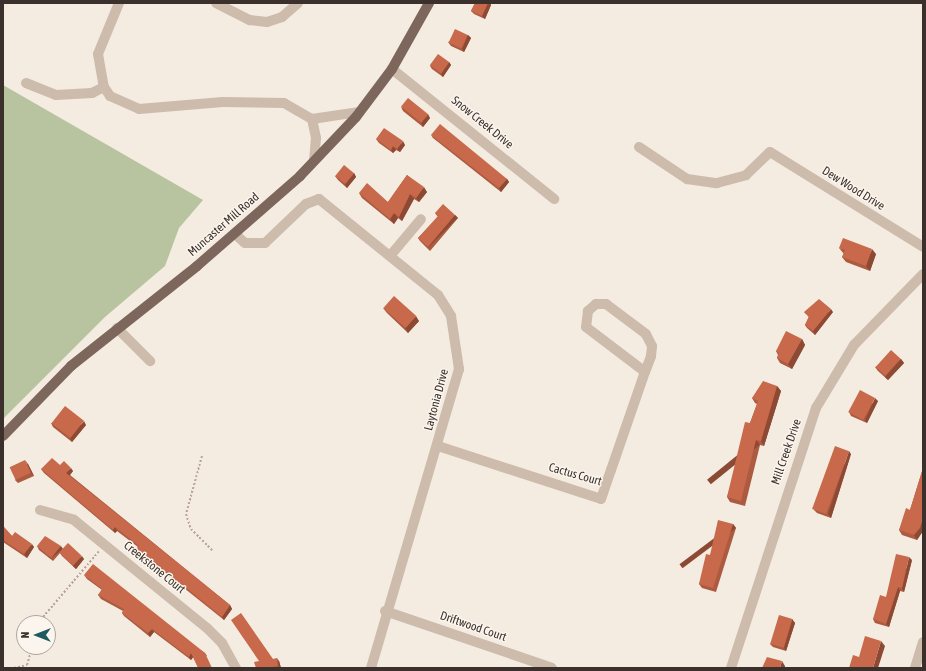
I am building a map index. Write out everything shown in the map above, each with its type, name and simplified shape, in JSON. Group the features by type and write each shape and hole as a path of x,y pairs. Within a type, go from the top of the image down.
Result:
{"main road":[{"name":"Muncaster Mill Road","path":"3,436 71,366 235,234 314,159 359,112 392,69 429,3"}],"street":[{"path":"119,3 98,54 104,87 122,104 139,109 261,100 284,103 312,119 359,112"},
{"path":"216,3 250,20 267,22 282,17 298,3"},
{"name":"Snow Creek Drive","path":"392,69 554,199"},
{"path":"26,83 56,95 92,93 104,87"},
{"path":"312,119 316,138 314,159"},
{"name":"Dew Wood Drive","path":"639,147 687,179 717,183 746,175 770,152 923,247"},
{"name":"Laytonia Drive","path":"235,234 245,242 265,243 306,204 319,199 438,295 451,316 459,369 438,446 385,611 371,668"},
{"path":"390,256 420,219"},
{"name":"Mill Creek Drive","path":"730,668 816,408 854,345 923,274"},
{"name":"Cactus Court","path":"438,446 602,499 645,372 652,346 646,334 606,304 596,304 588,311 586,326 645,372"},
{"path":"117,328 150,361"},
{"name":"Creekstone Court","path":"40,510 74,520 104,544 207,628 222,643 236,668"},
{"name":"Driftwood Court","path":"385,611 552,668"},
{"path":"915,668 923,642"}],"path":[{"path":"202,456 186,514 191,529 212,550"},
{"path":"45,615 104,544"},
{"path":"14,668 27,665 30,655"}],"green space":[{"path":"3,85 203,200 179,228 165,266 105,317 3,419"}],"building":[{"path":"475,3 488,3 482,16 471,11"},
{"path":"455,29 468,35 461,49 449,43"},
{"path":"438,54 449,62 441,74 430,65"},
{"path":"408,98 428,114 421,123 401,107"},
{"path":"440,124 507,179 499,188 431,135"},
{"path":"384,128 403,141 397,149 393,146 391,150 376,139"},
{"path":"344,165 354,173 345,184 335,176"},
{"path":"407,175 424,187 416,198 410,194 399,217 394,213 390,219 359,193 367,183 388,202"},
{"path":"443,204 455,215 428,247 418,238 438,216 435,213"},
{"path":"843,238 872,249 866,266 842,257 845,250 839,248"},
{"path":"394,296 416,316 406,328 383,308"},
{"path":"819,299 831,309 813,331 805,325 809,316 804,312"},
{"path":"786,331 802,339 788,364 777,358 779,353 776,351"},
{"path":"891,350 901,359 885,376 876,367"},
{"path":"763,381 777,386 761,441 756,440 741,501 727,497 745,422 750,423 758,401 752,398"},
{"path":"860,390 875,398 863,420 848,412"},
{"path":"65,406 84,421 70,438 51,423"},
{"path":"835,446 849,451 826,514 812,509"},
{"path":"52,458 60,465 64,461 71,468 66,473 230,605 222,617 137,548 139,546 115,527 113,530 41,469"},
{"path":"25,460 31,473 16,480 10,467"},
{"path":"923,468 923,518 920,528 914,535 899,530 906,508 910,510"},
{"path":"718,520 733,524 713,588 699,584 706,554 710,555"},
{"path":"3,526 12,536 15,532 32,544 24,554 3,540"},
{"path":"45,536 61,546 51,558 37,546"},
{"path":"68,543 82,556 73,565 59,553"},
{"path":"896,554 909,557 902,588 898,587 886,624 873,619 880,595 886,597"},
{"path":"93,564 205,653 212,668 198,668 191,653 189,657 152,629 148,633 122,613 124,609 98,595 102,589 84,575"},
{"path":"241,613 273,659 277,658 278,666 272,668 256,668 254,662 259,661 231,620"},
{"path":"779,615 792,619 784,648 770,644"},
{"path":"865,636 881,641 873,668 849,668 853,655 859,657"},
{"path":"767,657 782,661 780,668 762,668"}]}
